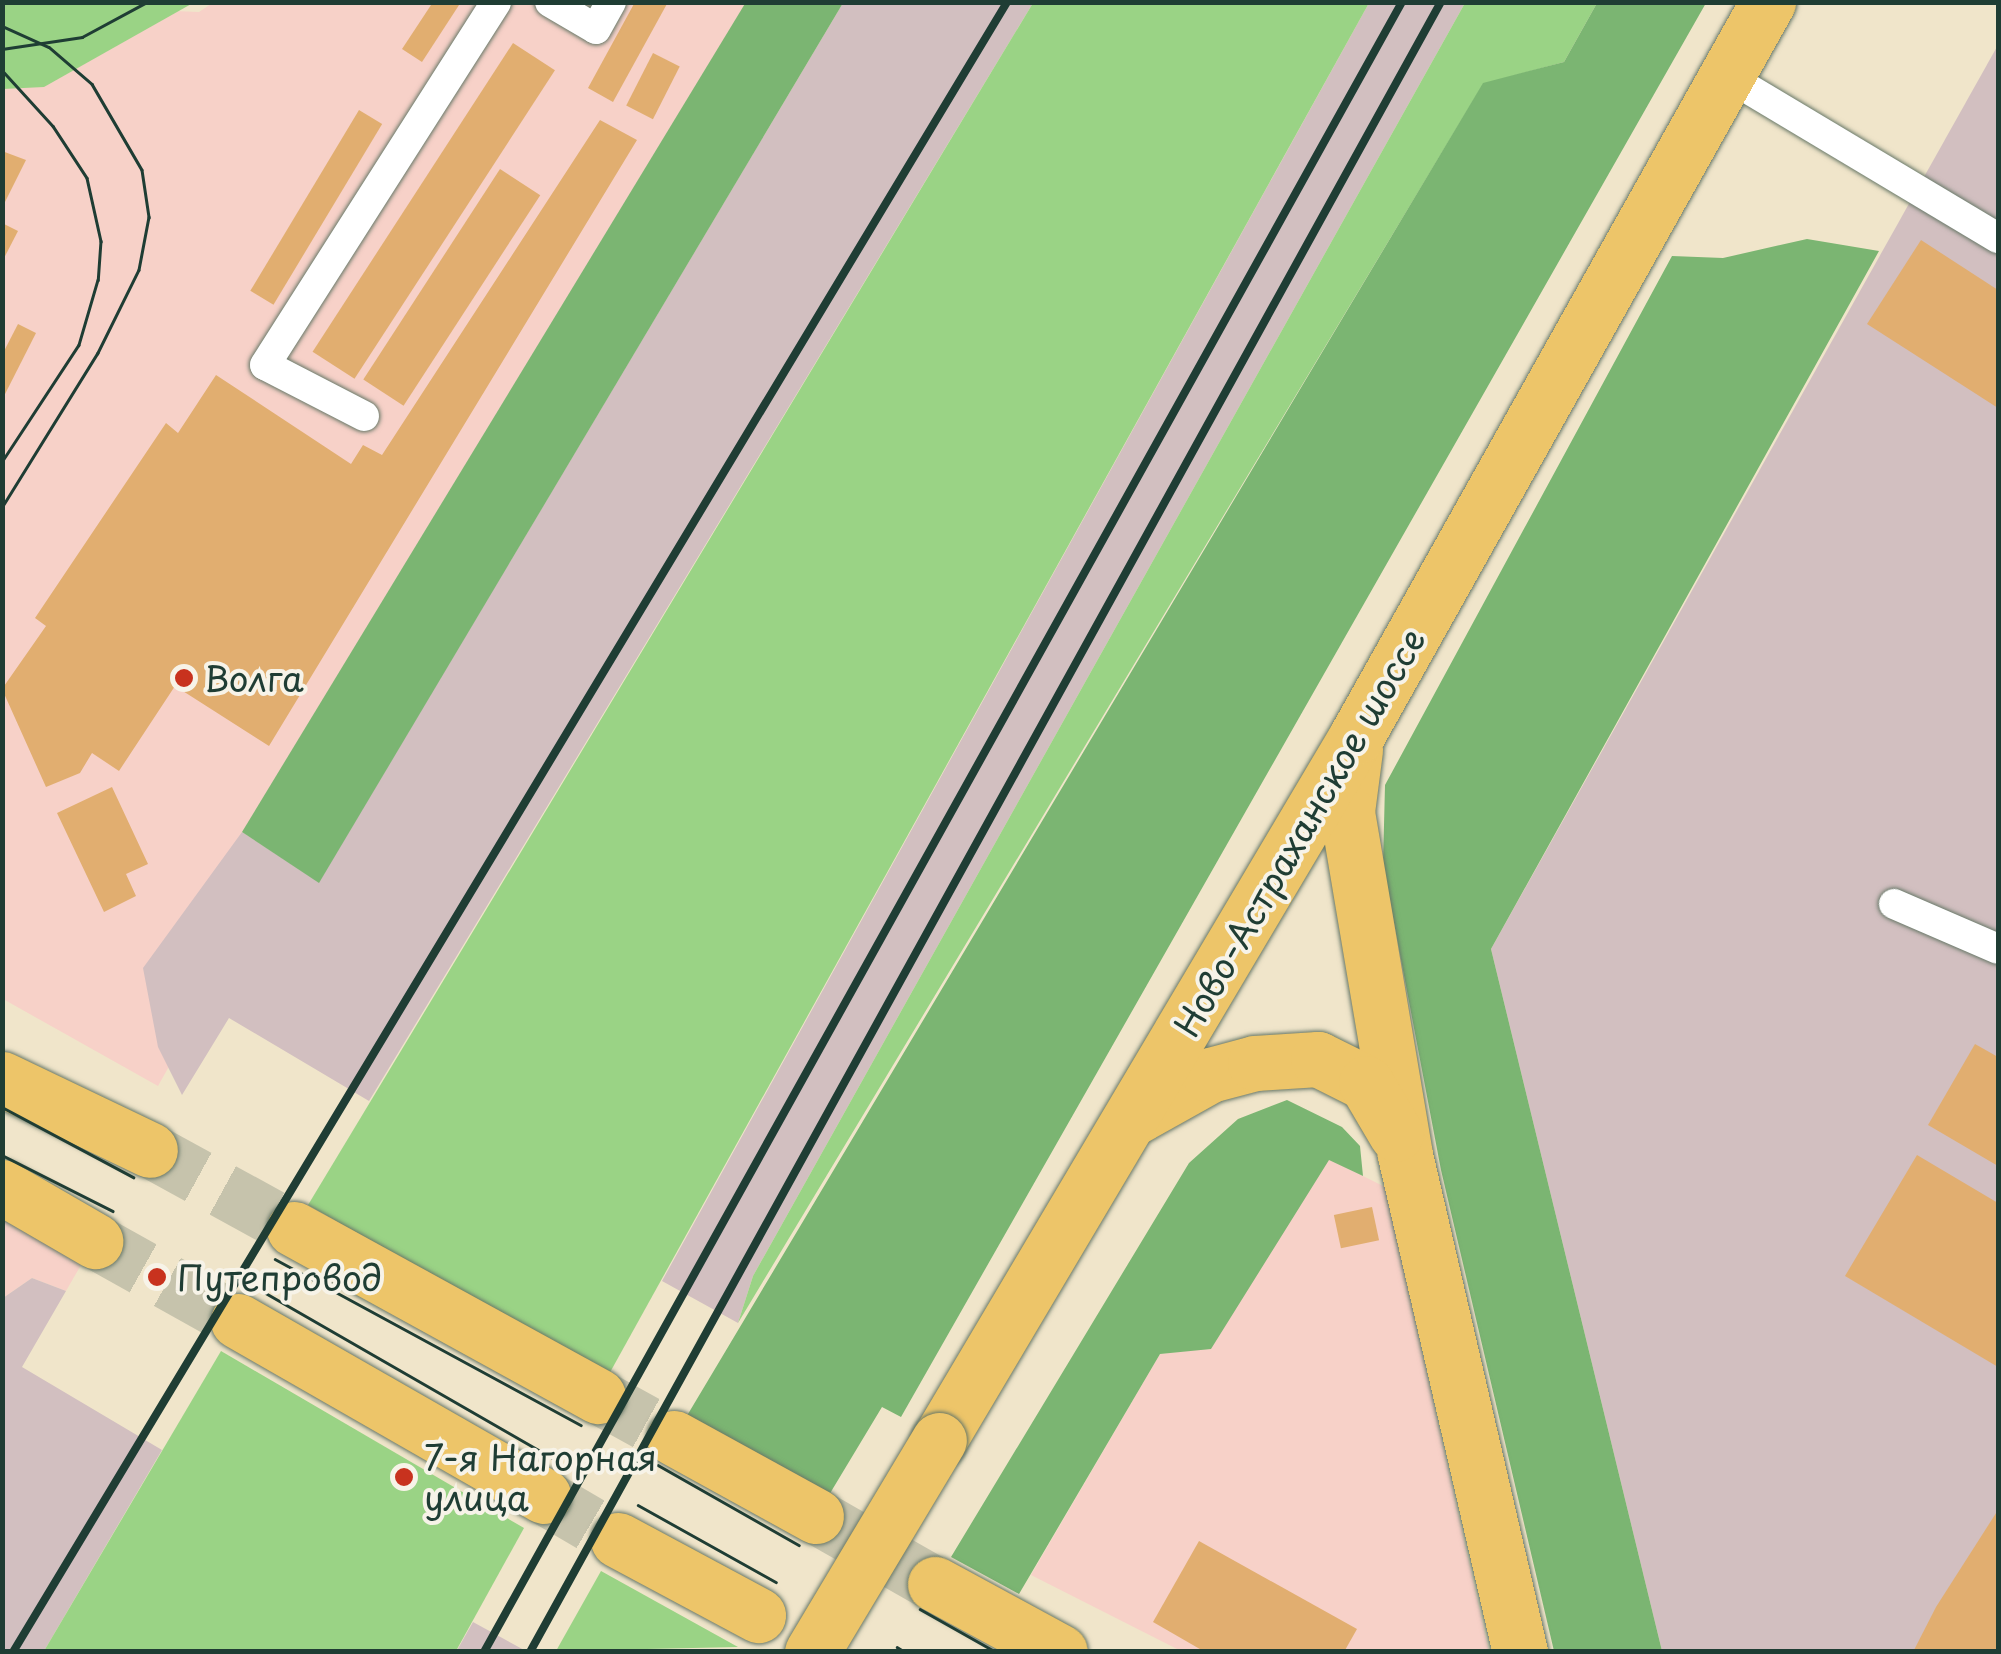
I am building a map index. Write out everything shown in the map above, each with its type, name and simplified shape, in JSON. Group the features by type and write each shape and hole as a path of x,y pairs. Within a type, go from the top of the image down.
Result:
{"main road":[{"name":"Ново-Астраханское шоссе","path":"812,1652 1133,1118 1356,737 1768,2"},
{"path":"1356,737 1347,812 1405,1155 1520,1652"},
{"path":"1133,1118 1210,1075 1255,1063 1318,1059 1366,1082 1405,1155"},
{"path":"2,1079 150,1150"},
{"path":"2,1187 95,1241"},
{"path":"294,1228 598,1396"},
{"path":"238,1321 543,1496"},
{"path":"674,1438 816,1516"},
{"path":"618,1540 758,1615"},
{"path":"936,1584 1060,1652"}],"lane":[{"path":"364,416 265,365 496,2"},
{"path":"550,2 596,29 611,2"},
{"path":"1727,76 1998,238"},
{"path":"1894,904 1998,949"}],"shaded area":[{"path":"214,2 766,3 158,1086 3,999 2,4 199,12"},
{"path":"843,3 1033,3 369,1101 229,1018 182,1095 158,1047 143,968 242,832 319,882"},
{"path":"1369,3 1465,3 753,1276 738,1323 662,1281"},
{"path":"1998,45 1998,1651 1662,1651 1491,949"},
{"path":"1329,1159 1385,1187 1489,1651 1181,1651 1031,1575 1160,1354 1211,1348"},
{"path":"3,1219 81,1265 66,1291 32,1278 3,1298"},
{"path":"32,1278 66,1291 22,1367 162,1450 44,1651 3,1651 3,1298"},
{"path":"473,1622 526,1651 456,1652"}],"green space":[{"path":"3,2 193,3 44,87 3,89"},
{"path":"746,2 843,3 319,883 242,832"},
{"path":"1033,3 1369,3 608,1376 308,1205"},
{"path":"1465,3 1597,3 1564,62 1483,84 738,1323 753,1276"},
{"path":"1597,3 1706,3 901,1417 882,1407 829,1495 685,1419 1483,83 1564,62"},
{"path":"1807,239 1879,251 1491,949 1662,1651 1554,1651 1441,1170 1383,865 1385,785 1672,256 1723,258"},
{"path":"1287,1100 1342,1127 1360,1146 1363,1176 1329,1160 1211,1349 1160,1354 1019,1594 951,1557 1189,1163 1238,1119"},
{"path":"221,1351 524,1528 456,1651 44,1651"},
{"path":"601,1571 738,1647 556,1651"}],"building":[{"path":"433,2 461,2 422,62 402,49"},
{"path":"635,2 668,2 613,102 588,88"},
{"path":"513,43 555,70 355,379 313,352"},
{"path":"653,53 680,67 653,119 626,106"},
{"path":"359,110 382,124 273,305 250,291"},
{"path":"600,120 637,140 269,746 175,686 119,771 92,753 80,773 46,787 2,689 46,626 35,618 166,423 178,433 216,375 351,464 363,445 382,455"},
{"path":"2,151 26,160 2,208"},
{"path":"500,169 540,195 404,406 363,380"},
{"path":"2,223 18,231 2,262"},
{"path":"1921,240 1998,290 1998,408 1867,324"},
{"path":"18,324 36,333 2,400 2,355"},
{"path":"112,787 148,864 126,874 136,896 104,912 57,813"},
{"path":"1975,1044 1998,1057 1998,1166 1928,1125"},
{"path":"1917,1155 1998,1203 1998,1367 1845,1276"},
{"path":"1372,1207 1379,1240 1341,1248 1334,1215"},
{"path":"1998,1510 1998,1652 1913,1652 1936,1607"},
{"path":"1199,1541 1357,1629 1344,1652 1205,1652 1153,1622"}],"tunnel":[{"path":"150,1150 294,1229"},
{"path":"95,1241 238,1321"},
{"path":"598,1396 674,1438"},
{"path":"543,1496 618,1540"},
{"path":"816,1516 935,1584"}],"tram line":[{"path":"2,49 82,37 147,2"},
{"path":"2,26 49,47 92,84 142,170 149,217 139,270 98,353 2,508"},
{"path":"2,70 53,126 87,178 101,241 98,280 79,345 2,462"},
{"path":"2,1107 133,1177"},
{"path":"2,1155 113,1211"},
{"path":"275,1259 581,1425"},
{"path":"257,1288 560,1462"},
{"path":"658,1465 799,1545"},
{"path":"638,1505 776,1582"},
{"path":"920,1609 996,1652"},
{"path":"897,1647 905,1652"}],"railway":[{"path":"13,1652 1007,2"},
{"path":"484,1652 1402,2"},
{"path":"530,1652 1441,2"}],"place":[{"name":"Волга","path":"184,678"},
{"name":"Путепровод","path":"157,1277"},
{"name":"7-я Нагорная улица","path":"404,1477"}]}
